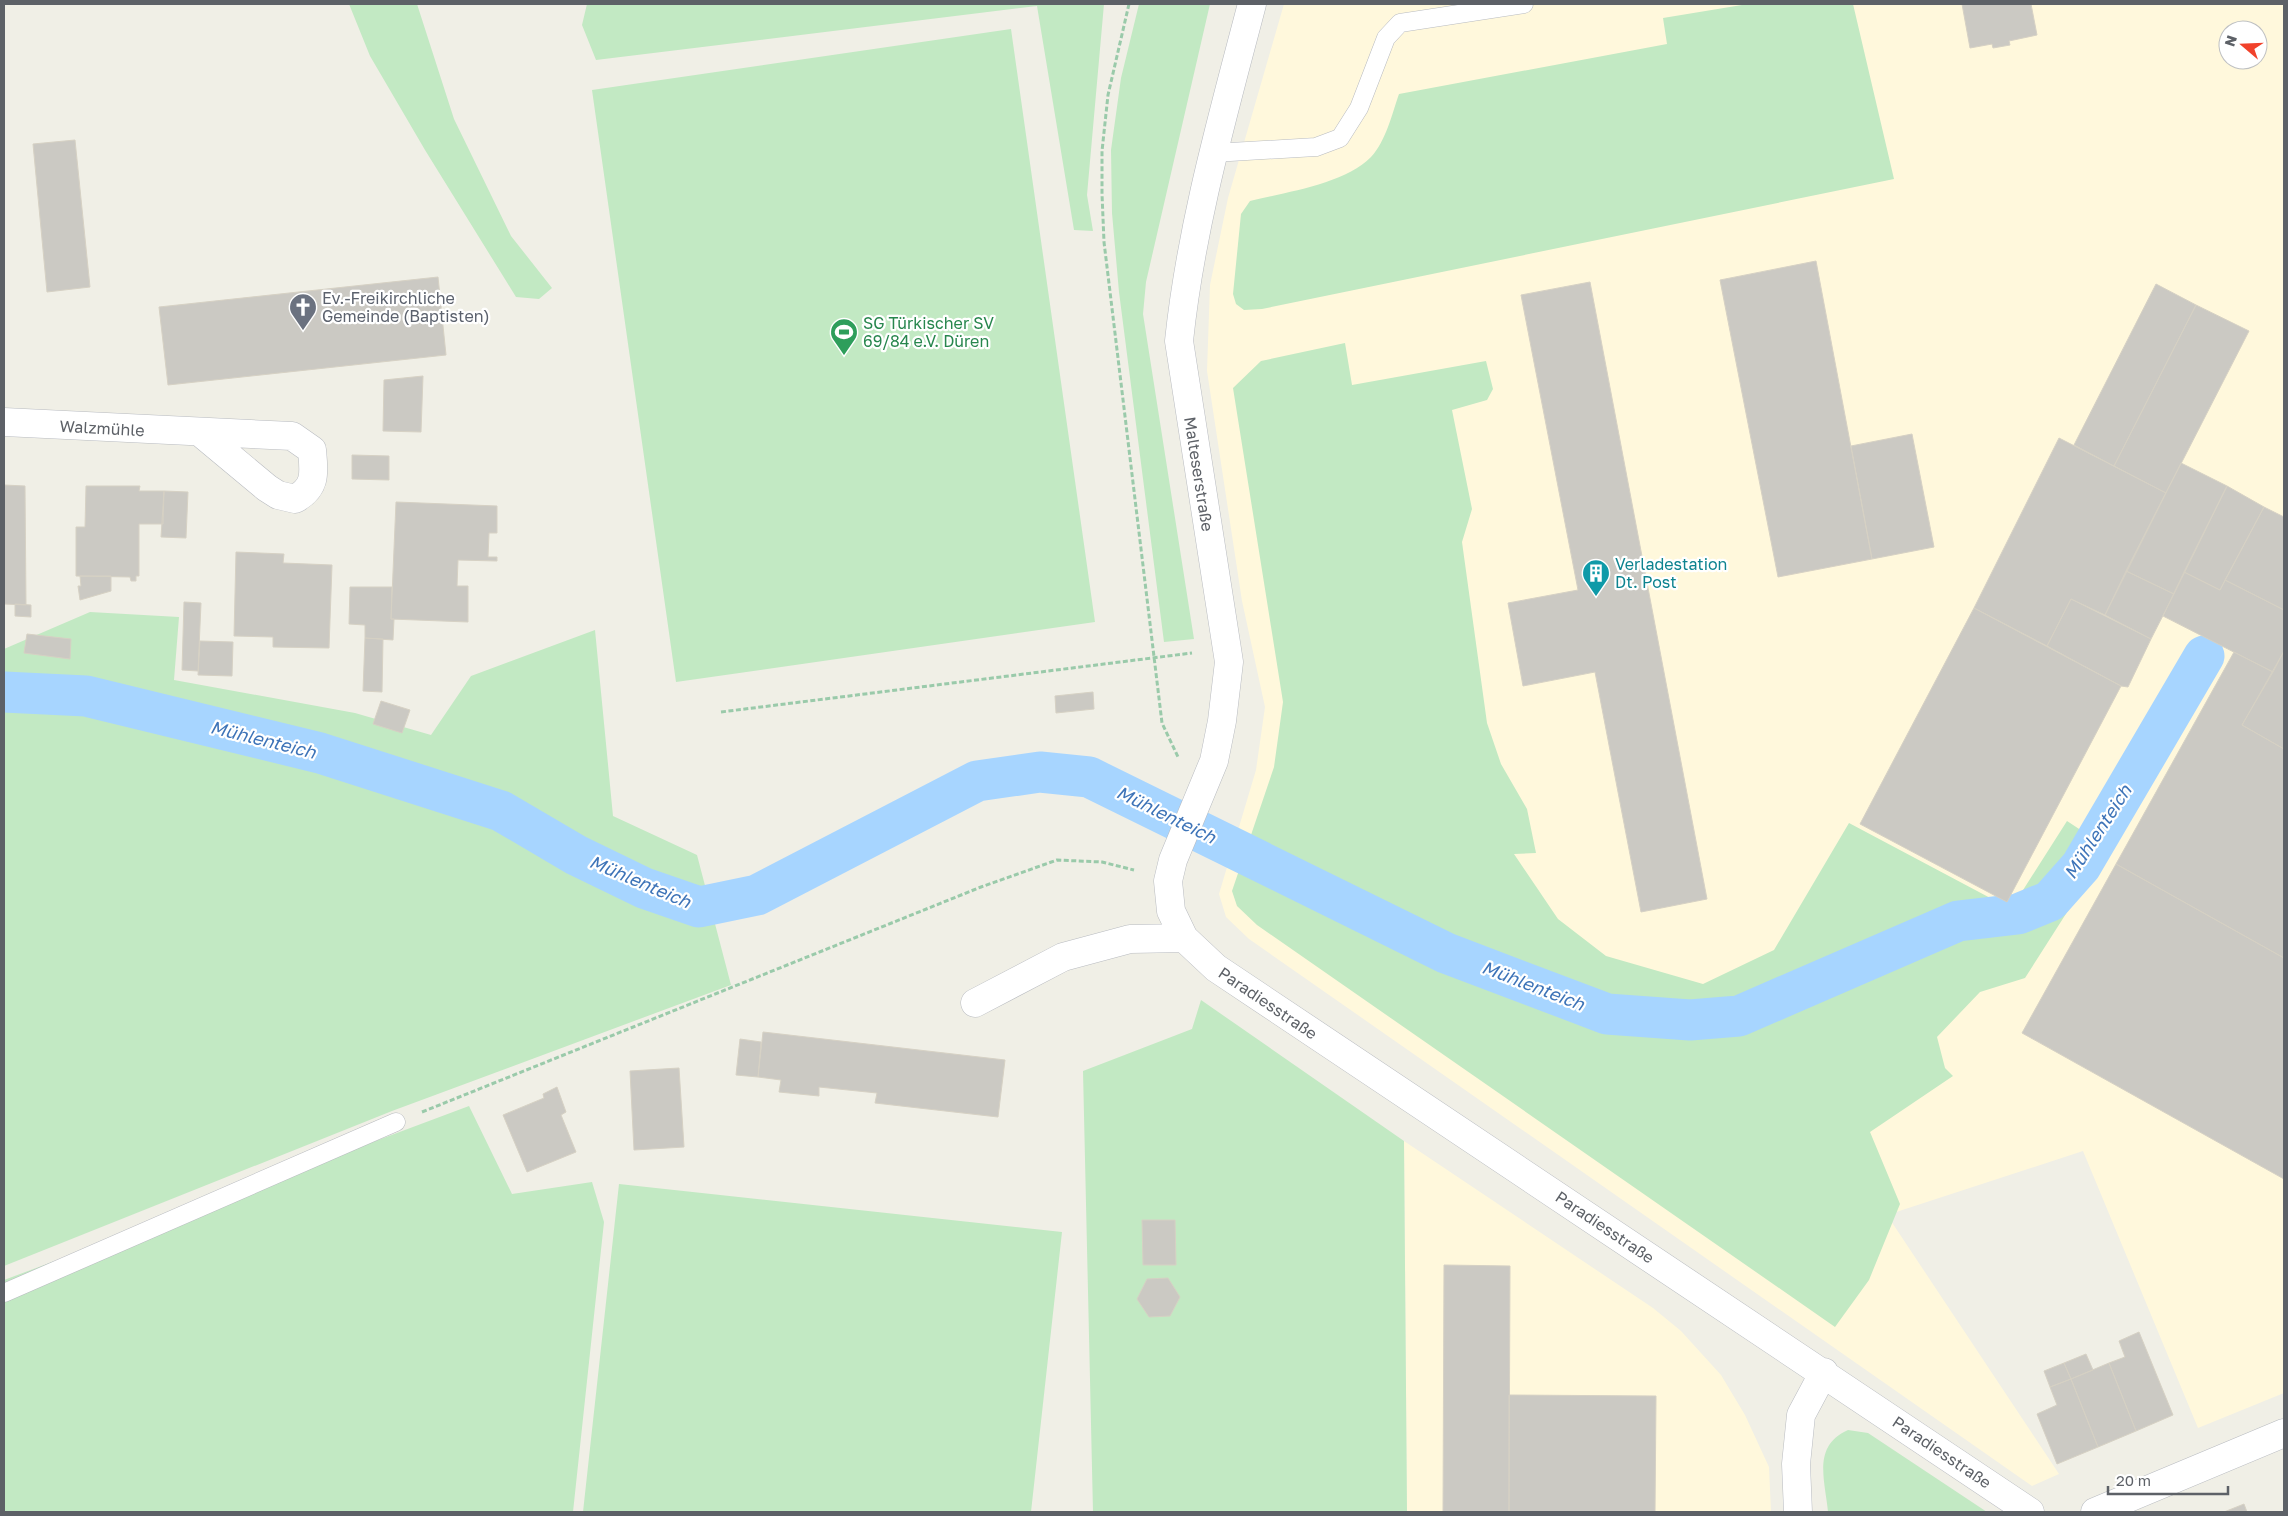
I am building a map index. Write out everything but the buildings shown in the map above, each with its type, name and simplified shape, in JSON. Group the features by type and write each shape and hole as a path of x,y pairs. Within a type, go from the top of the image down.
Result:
{"street":[{"name":"Malteserstraße","path":"1184,938 1171,912 1171,870 1214,761 1222,721 1229,662 1179,341 1184,292 1203,193 1252,4"},
{"name":"Walzmühle","path":"4,422 201,434"},
{"path":"975,1003 1063,957 1130,939 1184,938"},
{"name":"Paradiesstraße","path":"1184,938 1216,968 1824,1372 2030,1512"},
{"path":"1798,1512 1796,1464 1801,1415 1824,1372"},
{"path":"2095,1512 2284,1434"}],"lane":[{"path":"1213,153 1316,147 1340,138 1359,108 1386,38 1400,23 1524,4"},
{"path":"4,1293 396,1122"}],"path":[{"path":"1128,4 1108,96 1102,151 1104,242 1162,722 1181,763 1205,782"},
{"path":"721,712 1154,658 1227,647"},
{"path":"396,1122 972,890 1056,860 1102,862 1171,870"}],"shaded area":[{"path":"1284,4 2284,4 2284,1393 2198,1428 2083,1151 1887,1215 2059,1474 2032,1486 1249,939 1226,917 1219,894 1256,770 1265,707 1242,601 1207,371 1210,285 1228,198"},
{"path":"1404,1141 1653,1308 1681,1331 1721,1375 1745,1415 1769,1467 1771,1512 1407,1512"}],"green space":[{"path":"349,4 417,4 454,119 511,236 552,288 539,299 516,297 425,150 370,56"},
{"path":"587,4 1104,4 1087,195 1093,231 1074,230 1037,6 596,60 582,25"},
{"path":"1139,4 1210,4 1146,282 1143,314 1194,639 1164,642 1119,292 1112,213 1111,150 1121,78"},
{"path":"1748,4 1853,4 1894,179 1262,309 1244,310 1236,304 1233,294 1241,214 1250,201 1314,186 1346,174 1360,166 1371,157 1381,143 1399,94 1667,44 1663,18"},
{"name":"SG Türkischer SV 69/84 e.V. Düren","path":"1011,29 1095,622 676,682 592,90"},
{"path":"1345,343 1352,385 1486,361 1493,389 1487,400 1452,410 1472,509 1462,542 1487,723 1501,764 1527,809 1536,853 1514,854 1558,919 1606,956 1703,984 1774,950 1849,823 2011,909 2067,821 2108,848 2025,978 1980,992 1937,1037 1945,1068 1953,1076 1870,1132 1900,1204 1869,1280 1835,1327 1257,925 1237,906 1232,891 1274,767 1283,702 1233,388 1261,361"},
{"path":"90,612 179,617 174,680 355,713 431,735 471,676 595,630 613,816 697,855 731,985 392,1111 4,1266 4,649"},
{"path":"1201,1000 1404,1141 1407,1512 1093,1512 1083,1071 1192,1029"},
{"path":"469,1106 512,1194 592,1182 604,1222 573,1512 4,1512 4,1280"},
{"path":"619,1184 1062,1232 1031,1512 583,1512"},
{"path":"1848,1430 1868,1433 1987,1512 1828,1512 1823,1465 1825,1455 1829,1445"}],"waterway":[{"name":"Mühlenteich","path":"4,692 86,696 320,753 501,811 576,855 644,888 699,907 757,895 977,781 1040,772 1089,777 1446,953 1607,1014 1690,1020 1739,1016 1958,921 2018,914 2050,901 2081,866 2204,656"}],"place":[{"name":"Ev.-Freikirchliche Gemeinde (Baptisten)","path":"303,331"},
{"name":"SG Türkischer SV 69/84 e.V. Düren","path":"844,356"},
{"name":"Verladestation Dt. Post","path":"1596,597"}]}
